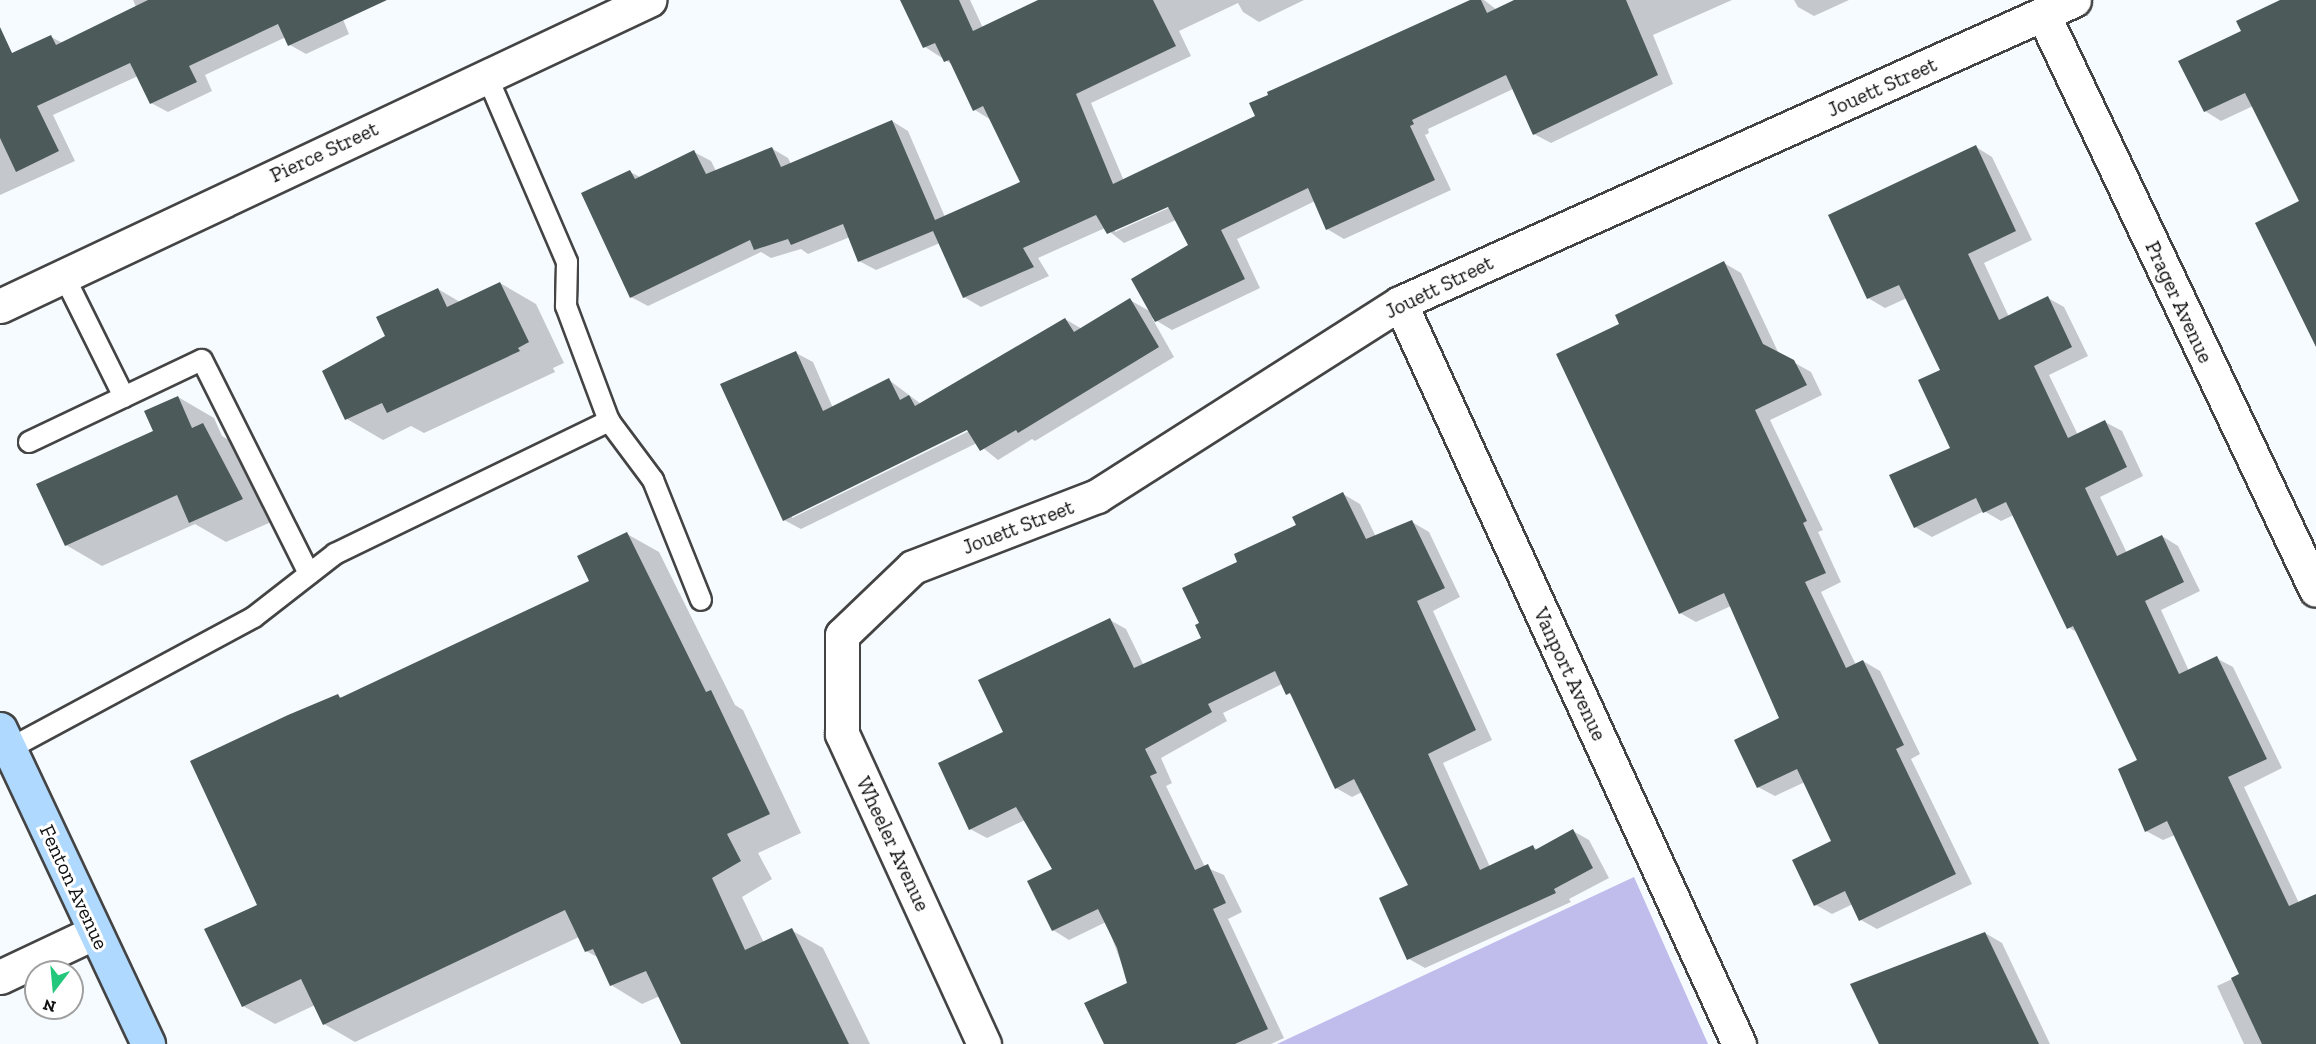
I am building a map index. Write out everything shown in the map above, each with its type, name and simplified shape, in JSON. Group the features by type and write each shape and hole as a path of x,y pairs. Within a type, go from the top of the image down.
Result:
{"street":[{"name":"Pierce Street","path":"0,306 649,0"},
{"name":"Jouett Street","path":"842,635 913,567 1097,496 1400,303 2074,0"},
{"name":"Prager Avenue","path":"2043,14 2316,590"},
{"name":"Vanport Avenue","path":"1400,303 1739,1044"},
{"name":"Wheeler Avenue","path":"842,635 843,734 984,1044"},
{"name":"Fenton Avenue","path":"5,739 148,1044"},
{"path":"0,977 95,932"}],"lane":[{"path":"487,76 567,262 566,306 609,421 653,480 701,600"},
{"path":"64,276 124,398"},
{"path":"28,442 202,360 309,574"},
{"path":"5,739 254,617 335,554 609,421"}],"shaded area":[{"path":"1634,877 1708,1044 1277,1044"}],"building":[{"path":"148,0 387,0 288,46 278,24 189,66 197,82 150,104 130,63 37,106 59,151 16,172 0,138 0,27 12,53 51,35 56,45"},
{"path":"900,0 959,0 973,31 1038,0 1153,0 1176,46 1076,94 1113,184 1255,116 1249,103 1268,95 1267,92 1470,0 1481,0 1487,13 1514,0 1626,0 1658,75 1533,135 1506,75 1412,120 1414,124 1410,126 1435,180 1326,230 1308,188 1221,230 1245,279 1155,322 1131,279 1188,245 1168,207 1107,234 1096,215 1023,248 1034,267 963,298 933,231 858,262 843,224 791,245 788,239 754,250 750,240 630,298 581,193 630,170 635,179 694,150 706,174 772,147 781,167 892,120 935,220 1020,182 983,106 973,111 949,60 944,62 935,43 923,48"},
{"path":"2280,0 2316,0 2316,347 2255,223 2299,201 2245,93 2204,112 2178,61 2241,31 2236,21"},
{"path":"1976,145 2016,231 1968,254 1999,320 2048,296 2072,347 2034,366 2068,438 2105,420 2127,467 2085,488 2117,556 2162,535 2184,582 2145,601 2179,674 2217,656 2267,759 2228,777 2289,906 2316,894 2316,1044 2262,1044 2231,978 2239,974 2167,821 2145,832 2118,769 2137,760 2073,626 2067,629 2006,502 1983,513 1976,498 1914,528 1889,475 1950,448 1918,380 1940,370 1899,285 1867,299 1828,215"},
{"path":"1724,261 1763,344 1794,360 1807,385 1755,410 1807,521 1803,523 1826,573 1805,582 1846,668 1863,660 1904,745 1896,749 1956,874 1859,921 1845,891 1814,906 1792,860 1831,841 1797,769 1757,788 1734,740 1779,718 1724,593 1679,614 1556,354 1619,324 1615,315"},
{"path":"500,282 529,342 518,348 520,351 387,413 382,403 345,420 322,371 385,336 376,317 438,288 447,307"},
{"path":"1130,298 1159,347 1018,433 1016,430 980,451 967,430 783,521 720,384 796,351 823,411 889,378 900,400 909,395 915,406 1065,318 1074,332"},
{"path":"178,396 192,428 203,423 243,499 189,523 177,495 65,546 36,484 153,431 144,411"},
{"path":"1343,492 1366,539 1412,520 1445,588 1417,601 1476,730 1428,754 1480,870 1533,845 1535,850 1573,829 1593,868 1554,889 1556,893 1407,960 1379,898 1408,885 1354,779 1335,789 1290,693 1286,695 1275,671 1208,704 1212,712 1145,749 1157,773 1150,776 1195,870 1208,864 1226,903 1213,909 1268,1029 1235,1044 1104,1044 1084,1003 1127,983 1117,948 1098,909 1052,931 1027,881 1052,869 1016,807 969,830 938,763 1003,732 978,680 1110,618 1134,668 1201,638 1195,625 1199,623 1182,588 1237,562 1234,554 1296,525 1292,517"},
{"path":"627,532 706,692 711,690 770,814 727,834 741,861 712,878 745,950 792,928 849,1044 681,1044 646,971 610,986 593,949 585,952 565,910 323,1025 301,979 242,1007 204,929 257,905 190,761 338,694 340,698 589,581 577,556"},
{"path":"1985,932 2039,1044 1879,1044 1850,984"}]}
